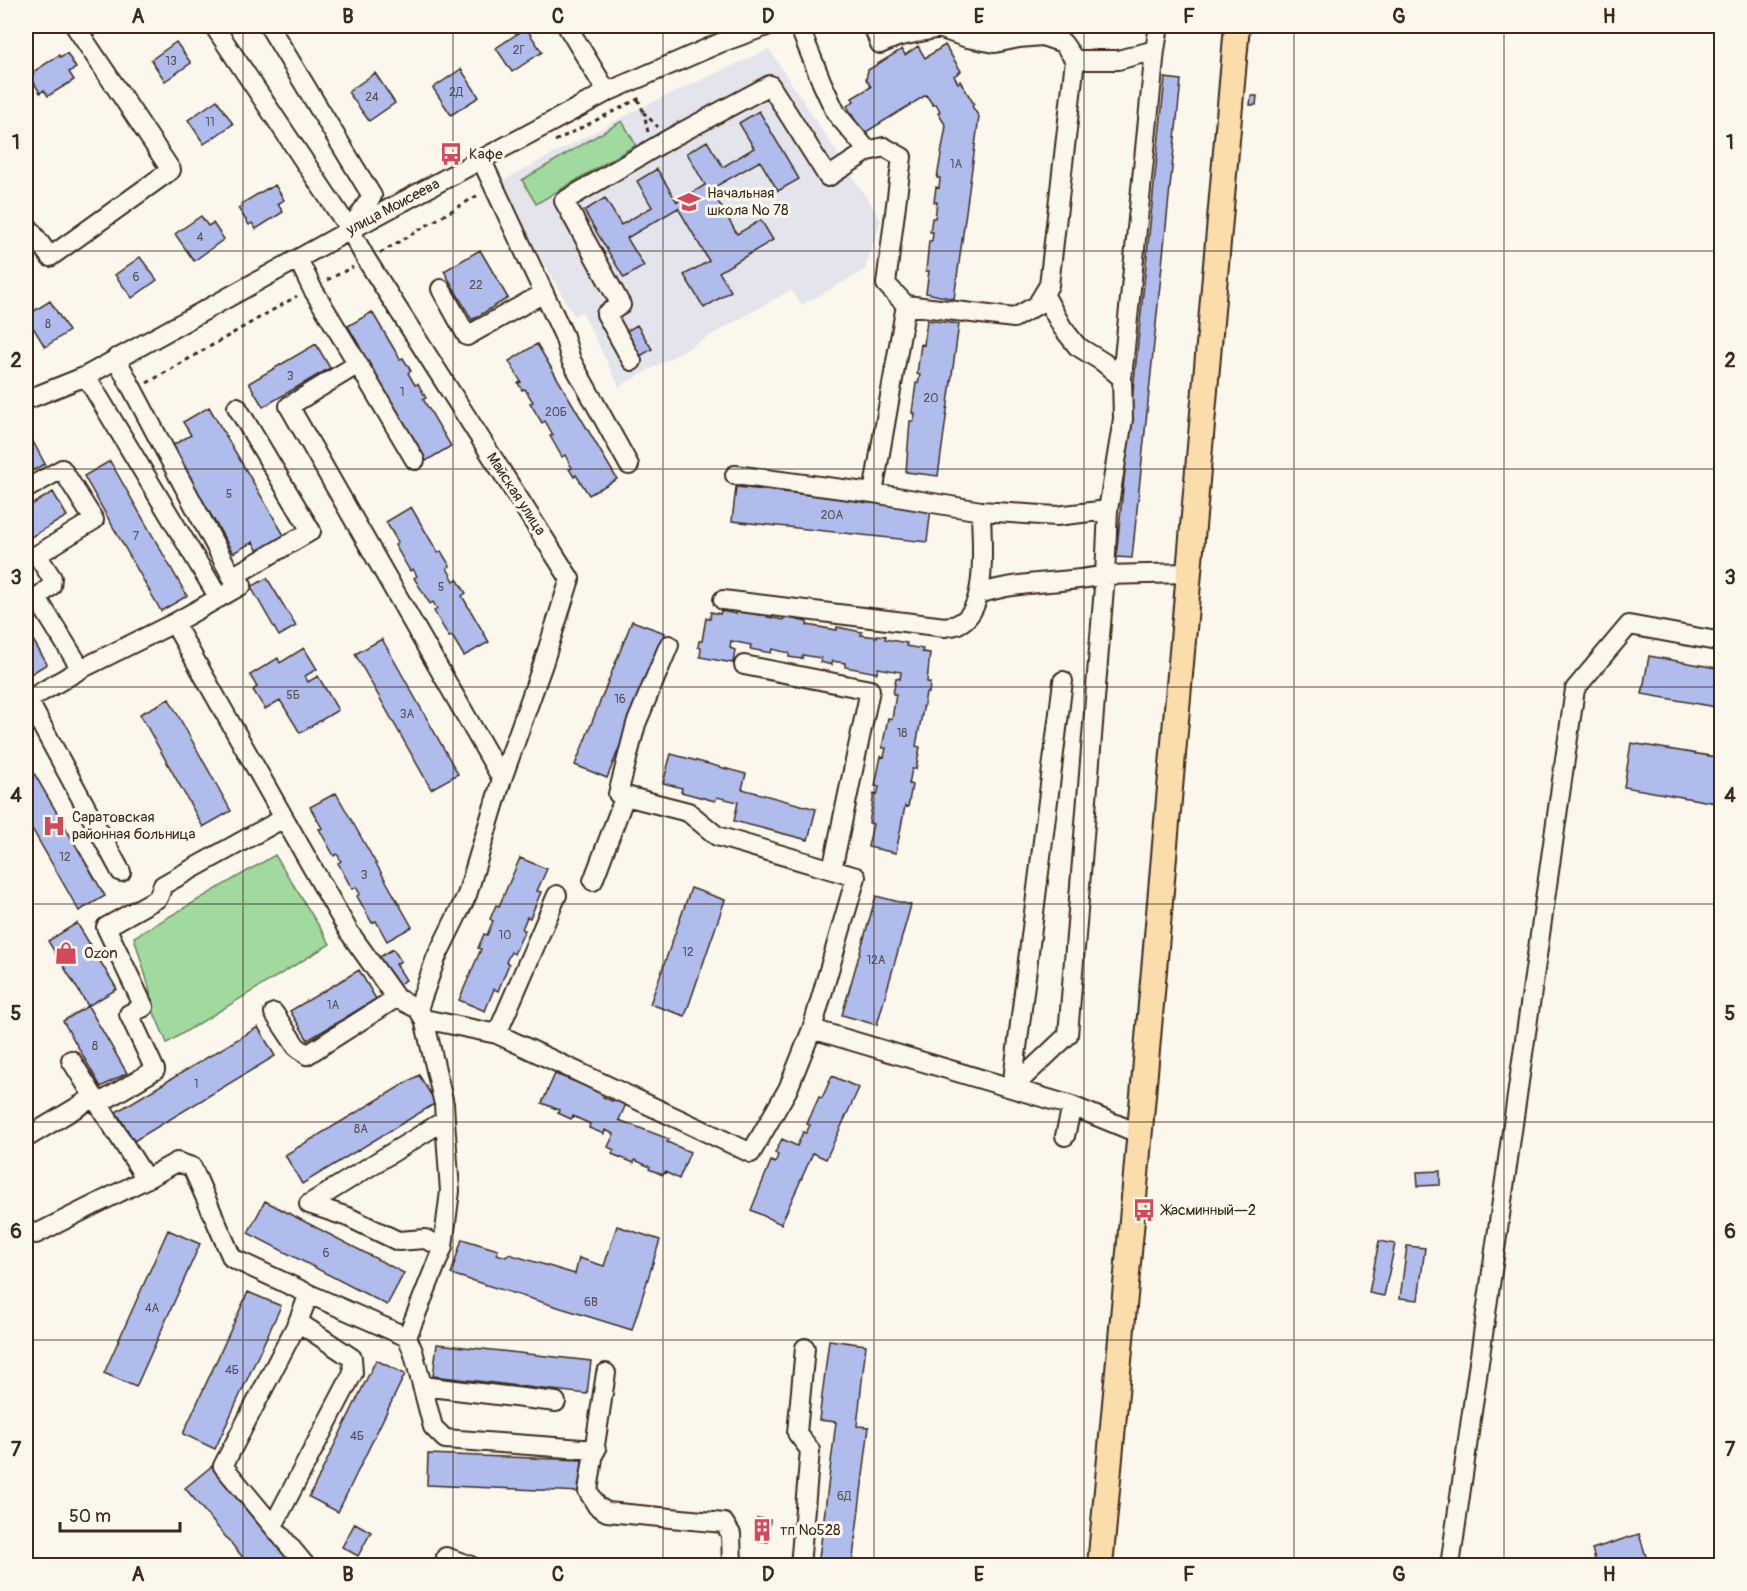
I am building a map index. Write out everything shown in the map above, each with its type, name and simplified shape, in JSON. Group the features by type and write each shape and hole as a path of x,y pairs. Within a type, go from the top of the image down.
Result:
{"main road":[{"path":"1100,1566 1237,26"}],"street":[{"path":"26,224 50,257 171,170 75,26"},
{"name":"Майская улица","path":"213,26 350,230 366,259 570,579 543,664 502,778 467,895 436,958 421,1014"},
{"path":"269,26 372,196 350,230"},
{"path":"567,26 607,92"},
{"name":"улица Моисеева","path":"26,399 86,376 350,230 607,92 720,43 767,26"},
{"path":"799,26 836,113 868,151"},
{"path":"632,361 606,314 621,305 564,201 669,139 770,85 828,177 868,151 884,147 902,157 886,284 906,305 1014,318 1037,305 1049,285 1075,60 1063,43 1042,36 995,43 967,38 939,28 897,37 880,44 873,26"},
{"path":"1012,1088 1068,1035 1105,575 1108,510 1122,419 1122,378 1159,26"},
{"path":"1075,60 1118,60 1155,50"},
{"path":"482,160 564,336 571,360 629,465"},
{"path":"298,259 312,288 415,460"},
{"path":"441,289 467,336 544,293"},
{"path":"1044,294 1062,327 1077,346 1122,378"},
{"path":"873,493 906,305"},
{"path":"116,358 232,578 242,585 174,623 81,669 27,700 121,872"},
{"path":"358,364 289,406 502,778"},
{"path":"86,376 219,598"},
{"path":"232,578 311,531 237,407"},
{"path":"26,489 62,468 94,520 37,555 51,578 51,586 37,598 81,669"},
{"path":"735,475 873,493 981,511 1056,516 1108,510"},
{"path":"723,600 945,627 958,624 969,617 980,594 981,511"},
{"path":"980,594 999,587 1080,580 1105,575 1189,573"},
{"path":"174,623 350,932 396,998 421,1014 497,1034 751,1153 788,1089 812,1029 856,877 717,836 688,812 618,794 636,724 669,645"},
{"path":"1450,1566 1575,689 1629,625 1722,642"},
{"path":"744,665 870,690 832,870"},
{"path":"1012,1088 1063,681"},
{"path":"593,881 625,796"},
{"path":"26,1138 155,1070 129,1014 144,1007 106,927 158,898 163,885 284,818"},
{"path":"497,1034 557,895"},
{"path":"274,1013 296,1046 307,1055 396,998"},
{"path":"407,1337 443,1247 450,1191 444,1104 421,1014"},
{"path":"812,1029 1072,1106 1140,1134"},
{"path":"71,1060 146,1179"},
{"path":"1065,1136 1072,1106"},
{"path":"443,1247 425,1239 398,1241 348,1217 309,1204 445,1120"},
{"path":"26,1229 36,1234 177,1162 192,1167 232,1258 407,1337 413,1351 433,1427 445,1439 596,1450"},
{"path":"306,1566 223,1466 298,1322 309,1294"},
{"path":"273,1526 353,1373 352,1358 298,1322"},
{"path":"800,1566 810,1450 797,1433 806,1348"},
{"path":"606,1373 588,1491 597,1506 607,1512 724,1523 731,1534 732,1566"},
{"path":"422,1386 556,1402"},
{"path":"446,1557 471,1566"}],"path":[{"path":"554,141 649,93"},
{"path":"638,99 644,113"}],"shaded area":[{"name":"Начальная школа № 78","path":"769,49 881,220 865,270 802,305 791,290 619,387 582,311 574,316 498,183 642,107"}],"green space":[{"path":"622,121 636,145 536,204 522,180"},
{"path":"275,855 330,944 167,1043 152,1008 149,987 134,937"}],"building":[{"path":"526,28 542,52 512,72 496,48"},
{"path":"176,42 191,63 165,81 151,60"},
{"path":"945,45 961,71 954,76 958,83 960,81 979,117 954,299 926,293 929,241 932,241 933,232 930,232 932,218 935,218 937,202 934,202 936,187 939,188 940,178 937,178 946,126 938,113 940,111 926,95 863,134 847,106 854,101 852,98 871,87 866,79 868,70 902,49 905,55 918,46 925,58"},
{"path":"67,53 76,68 69,72 74,80 48,96 44,90 40,93 30,76 59,55 60,57"},
{"path":"461,69 479,97 451,115 433,88"},
{"path":"375,73 395,103 369,121 348,92"},
{"path":"1165,78 1181,80 1132,558 1116,557"},
{"path":"1251,96 1257,96 1256,105 1250,105"},
{"path":"217,100 233,124 204,144 188,120"},
{"path":"759,111 799,179 778,191 760,161 711,189 737,234 761,220 773,240 719,272 731,291 704,308 684,275 709,261 678,208 627,238 644,266 624,278 584,211 605,198 621,225 652,207 637,181 657,169 677,202 705,185 687,153 707,141 723,167 754,148 739,123"},
{"path":"275,185 284,200 278,204 283,212 256,229 252,223 249,225 238,208 242,206 241,204"},
{"path":"201,216 208,226 213,223 224,239 194,261 175,234"},
{"path":"480,250 508,298 472,320 444,271"},
{"path":"140,257 157,280 132,298 115,275"},
{"path":"50,301 69,331 45,347 26,316"},
{"path":"372,312 400,359 403,358 411,371 408,373 415,385 418,384 426,398 423,399 451,446 426,461 413,438 410,440 396,416 399,414 393,405 391,407 371,366 368,367 357,348 360,347 348,326"},
{"path":"927,320 959,324 938,476 906,472 910,421 914,421 915,413 912,413 916,383 920,375 917,374"},
{"path":"637,325 652,349 637,358 622,334"},
{"path":"316,344 330,368 263,407 249,383"},
{"path":"537,344 617,479 589,495 576,475 574,477 569,469 572,468 565,455 562,457 550,436 553,435 545,421 542,423 530,403 533,402 525,389 522,390 518,383 521,382 509,361"},
{"path":"209,407 288,542 261,557 253,542 233,553 171,446 191,435 183,422"},
{"path":"30,436 45,464 26,474 26,438"},
{"path":"110,461 187,596 161,611 84,476"},
{"path":"736,487 931,508 927,542 732,521"},
{"path":"53,492 67,516 26,540 26,508"},
{"path":"411,507 438,553 441,551 450,566 447,568 454,581 457,579 466,593 462,596 489,642 464,656 452,636 449,637 434,611 437,609 433,602 430,604 414,578 417,576 413,569 410,571 395,545 398,542 386,522"},
{"path":"267,578 296,626 279,636 251,587"},
{"path":"721,611 760,615 760,612 768,614 767,617 783,620 784,617 807,622 807,625 837,630 837,627 862,632 861,635 886,636 885,639 907,643 906,646 923,649 922,652 930,653 927,682 930,683 929,693 926,693 916,746 920,747 916,769 912,769 908,807 905,806 896,853 868,847 873,824 869,823 874,794 877,795 879,787 875,786 881,756 884,757 886,748 882,748 888,718 892,719 896,678 900,679 901,672 878,668 877,673 845,667 845,663 832,661 832,665 820,662 821,658 803,655 802,659 789,657 789,653 772,649 771,653 750,649 751,645 731,641 730,648 735,650 733,663 700,657 701,648 698,647 699,641 702,641 706,618 710,619 711,612 720,614"},
{"path":"632,621 665,633 607,778 575,765"},
{"path":"26,628 47,664 26,677"},
{"path":"382,639 458,774 431,789 355,654"},
{"path":"304,648 317,669 305,676 308,682 318,676 338,710 300,733 280,700 265,709 253,690 257,687 250,675 278,658 280,663"},
{"path":"1649,656 1722,669 1722,708 1642,694"},
{"path":"169,699 231,811 203,827 140,714"},
{"path":"1631,743 1722,758 1722,804 1624,787"},
{"path":"671,754 746,774 742,789 816,809 808,840 734,821 738,802 717,797 715,801 681,792 682,788 663,783"},
{"path":"27,761 105,896 79,911 26,818"},
{"path":"336,793 412,927 387,941 376,921 372,923 357,896 360,894 356,887 352,889 338,863 341,861 337,854 334,856 310,807"},
{"path":"520,858 547,869 537,891 541,892 530,918 527,917 522,929 525,930 514,954 511,952 506,962 509,964 498,991 494,989 485,1011 459,1000 481,949 478,948 484,934 487,935 493,921 490,919 496,905 499,906"},
{"path":"691,888 725,900 685,1016 650,1004"},
{"path":"876,896 911,905 877,1025 842,1015"},
{"path":"77,923 117,989 88,1006 48,941"},
{"path":"393,949 401,961 396,964 406,980 395,987 378,958"},
{"path":"359,970 376,999 308,1040 290,1011"},
{"path":"88,1006 127,1073 101,1087 63,1021"},
{"path":"258,1027 275,1056 134,1141 116,1112"},
{"path":"555,1074 605,1093 603,1097 612,1101 613,1099 626,1104 619,1120 669,1139 667,1142 690,1152 679,1179 665,1172 663,1175 649,1169 650,1167 635,1160 634,1163 612,1154 614,1150 608,1147 614,1134 605,1130 604,1134 589,1128 590,1124 573,1116 571,1119 558,1113 559,1110 542,1103"},
{"path":"419,1075 436,1103 302,1184 285,1155"},
{"path":"832,1076 859,1088 826,1159 813,1153 781,1224 751,1210 771,1161 775,1163 778,1155 775,1153 782,1139 797,1146 803,1132 806,1133 810,1125 807,1124 819,1097 822,1098"},
{"path":"1440,1171 1440,1185 1418,1186 1417,1172"},
{"path":"265,1201 404,1273 387,1305 248,1233"},
{"path":"617,1226 660,1240 632,1330 451,1274 462,1239 498,1250 497,1254 506,1257 509,1254 575,1274 579,1258 604,1266"},
{"path":"168,1230 200,1244 136,1387 104,1373"},
{"path":"1379,1241 1395,1244 1384,1296 1369,1293"},
{"path":"1407,1246 1425,1248 1418,1300 1400,1298"},
{"path":"248,1292 281,1306 215,1449 183,1434"},
{"path":"829,1340 866,1345 857,1426 869,1427 852,1566 818,1566 836,1422 819,1420"},
{"path":"437,1344 591,1361 587,1394 433,1376"},
{"path":"376,1360 405,1374 338,1512 309,1497"},
{"path":"428,1454 582,1460 581,1492 427,1485"},
{"path":"213,1465 297,1566 250,1566 185,1488"},
{"name":"тп №528","path":"757,1518 770,1520 768,1542 755,1540"},
{"path":"355,1523 371,1532 358,1556 342,1547"},
{"path":"1639,1534 1649,1566 1597,1566 1592,1549"}],"place":[{"name":"Кафе","path":"451,154"},
{"name":"Начальная школа № 78","path":"689,202"},
{"name":"Саратовская районная больница","path":"54,826"},
{"name":"Ozon","path":"66,953"},
{"name":"Жасминный—2","path":"1144,1210"},
{"name":"тп №528","path":"762,1530"}]}
